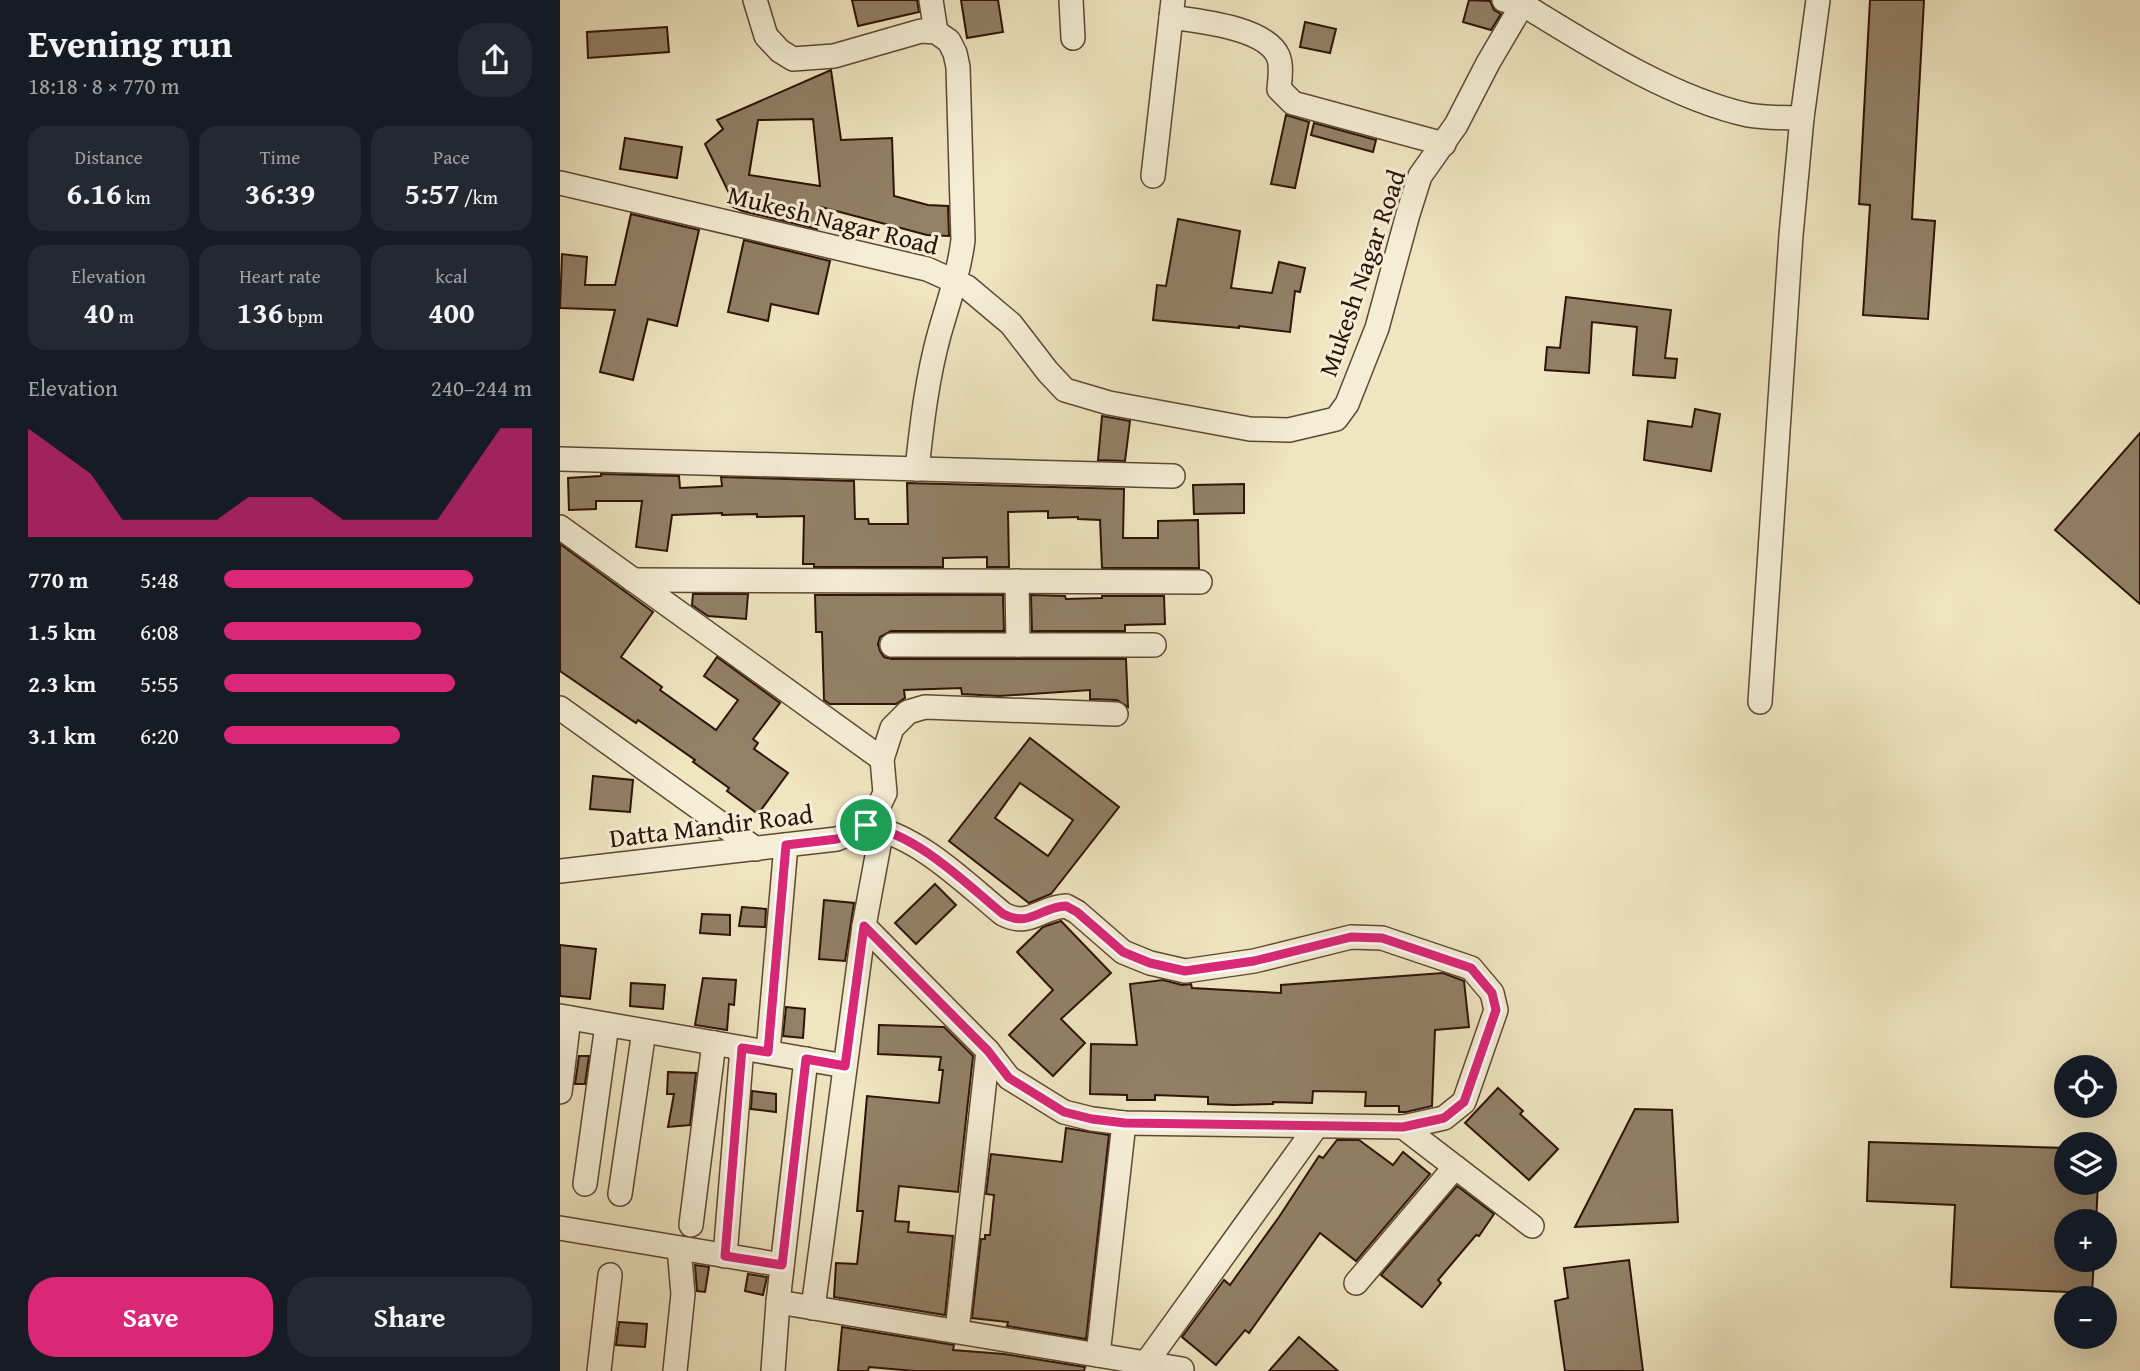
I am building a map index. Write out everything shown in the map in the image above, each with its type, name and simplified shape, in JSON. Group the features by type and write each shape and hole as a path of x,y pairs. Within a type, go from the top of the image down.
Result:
{"street":[{"path":"755,0 766,36 793,60 834,56 920,32 936,32 949,41 955,53 958,67 963,240 955,283 939,335 925,396 917,469"},
{"path":"931,0 936,32"},
{"path":"1071,0 1073,37"},
{"path":"1760,702 1791,235 1802,118 1818,0"},
{"path":"1517,1 1592,46 1689,95 1749,115 1802,118"},
{"name":"Mukesh Nagar Road","path":"560,183 927,270 967,287 1011,324 1065,390 1109,403 1250,429 1289,430 1336,419 1347,404 1377,328 1420,176 1456,125 1517,1"},
{"path":"1153,176 1172,8 1242,31 1270,46 1278,54 1279,89 1293,103 1444,144"},
{"path":"560,458 1173,476"},
{"path":"560,527 882,759"},
{"path":"634,580 1200,582"},
{"path":"1017,581 1018,645"},
{"path":"892,645 1154,645"},
{"path":"813,1308 864,926 874,816 884,793 882,759 892,728 908,712 925,707 1116,714"},
{"path":"560,708 756,849"},
{"path":"864,926 988,1051 1009,1078 1064,1112 1092,1119 1125,1123 1316,1128 1403,1127 1444,1118 1464,1102 1496,1010 1492,993 1471,968 1382,938 1351,937 1254,961 1185,971 1150,963 1123,952 1077,912 1066,906 1046,910 1031,919 1014,920 928,853 874,827"},
{"name":"Datta Mandir Road","path":"560,871 837,839 874,827"},
{"path":"768,1052 786,845"},
{"path":"560,1092 565,1017 845,1066"},
{"path":"585,1184 607,1025"},
{"path":"620,1194 644,1031"},
{"path":"691,1225 714,1043"},
{"path":"725,1256 742,1048"},
{"path":"957,1331 988,1051"},
{"path":"773,1371 778,1302 806,1059"},
{"path":"1098,1355 1125,1123"},
{"path":"1403,1127 1532,1226"},
{"path":"1146,1363 1316,1128"},
{"path":"1356,1283 1455,1167"},
{"path":"560,1228 782,1265"},
{"path":"675,1371 683,1294 679,1248"},
{"path":"599,1371 610,1275"},
{"path":"778,1302 1182,1368"}],"building":[{"path":"852,0 917,0 919,12 858,26"},
{"path":"961,0 998,0 1003,32 967,38"},
{"path":"1469,0 1490,1 1494,10 1501,14 1491,30 1463,22"},
{"path":"1870,0 1924,0 1912,219 1935,221 1928,319 1863,315 1870,205 1859,204"},
{"path":"1305,22 1336,29 1330,53 1300,47"},
{"path":"667,27 669,52 588,58 587,32"},
{"path":"831,70 841,140 892,138 894,196 928,205 948,206 949,236 927,235 821,207 817,229 742,211 725,203 730,195 705,144 723,129 717,120","holes":["813,119 820,186 749,175 758,120"]},
{"path":"1286,115 1309,122 1295,188 1271,184"},
{"path":"1314,123 1376,140 1373,152 1311,135"},
{"path":"625,138 682,147 677,178 620,169"},
{"path":"631,214 699,230 677,326 648,319 633,380 600,372 615,310 560,308 562,254 587,257 585,285 615,285"},
{"path":"1178,219 1240,231 1231,288 1272,293 1279,262 1305,268 1300,292 1295,291 1290,332 1153,320 1157,285 1166,286"},
{"path":"744,240 830,261 818,314 771,304 768,321 728,312"},
{"path":"1566,297 1671,310 1665,358 1677,359 1675,378 1633,375 1637,327 1592,322 1589,373 1545,370 1547,347 1560,348"},
{"path":"1695,409 1720,414 1711,471 1644,460 1648,421 1692,427"},
{"path":"1102,416 1130,421 1125,461 1098,460"},
{"path":"2140,433 2140,604 2055,530"},
{"path":"601,474 679,476 680,488 722,486 721,477 854,481 855,519 868,519 869,524 908,524 907,483 1124,489 1123,538 1158,538 1158,521 1198,520 1199,568 1102,568 1100,520 1078,517 1048,518 1048,511 1008,512 1009,567 987,567 987,557 943,558 943,567 814,567 814,564 803,564 804,516 757,517 757,514 722,513 672,515 667,551 636,547 642,501 596,501 596,509 569,510 568,478"},
{"path":"1244,484 1244,513 1194,514 1193,485"},
{"path":"560,544 653,612 621,657 662,687 660,690 716,730 738,700 704,676 717,657 780,703 753,739 758,743 754,749 788,773 758,814 727,791 729,788 693,762 695,760 560,671"},
{"path":"693,594 748,594 746,619 708,616 692,605"},
{"path":"815,595 1003,595 1004,631 891,631 880,637 880,651 884,657 892,659 1126,659 1128,707 1117,700 1090,699 1090,690 999,696 962,694 961,688 904,690 905,698 896,704 830,704 824,700 822,632 816,632"},
{"path":"1031,595 1065,596 1066,599 1164,596 1165,624 1125,625 1125,631 1032,631"},
{"path":"1030,738 1119,807 1051,894 1029,903 949,841","holes":["1020,783 1073,820 1048,856 995,818"]},
{"path":"593,776 633,780 630,812 590,809"},
{"path":"935,884 956,905 916,944 895,923"},
{"path":"824,900 854,903 845,961 819,959"},
{"path":"742,907 766,909 765,927 739,926"},
{"path":"702,914 730,915 730,935 700,933"},
{"path":"1061,921 1111,973 1061,1019 1085,1043 1053,1076 1009,1035 1053,990 1017,952 1043,927"},
{"path":"560,945 596,949 590,999 560,996"},
{"path":"1443,973 1464,981 1469,1027 1435,1030 1432,1106 1399,1112 1399,1106 1365,1106 1366,1092 1313,1091 1312,1103 1233,1105 1208,1104 1208,1097 1155,1095 1155,1100 1127,1100 1127,1095 1090,1094 1091,1044 1137,1045 1130,984 1163,980 1182,985 1191,984 1192,988 1281,993 1281,985"},
{"path":"703,978 736,980 734,1005 729,1004 727,1030 695,1025"},
{"path":"631,983 665,985 663,1009 630,1006"},
{"path":"786,1007 805,1009 803,1038 783,1036"},
{"path":"879,1025 944,1027 973,1056 958,1192 899,1186 895,1221 909,1222 908,1232 953,1236 945,1315 834,1297 836,1263 857,1264 863,1211 857,1211 867,1096 939,1103 943,1070 939,1070 941,1057 878,1054"},
{"path":"579,1056 589,1056 585,1084 575,1084"},
{"path":"668,1072 696,1073 690,1125 668,1127 674,1094 667,1094"},
{"path":"1498,1088 1523,1111 1520,1114 1558,1149 1529,1180 1465,1123"},
{"path":"752,1091 776,1094 776,1112 751,1109"},
{"path":"1635,1109 1672,1110 1678,1222 1575,1227"},
{"path":"1066,1128 1109,1135 1086,1339 1007,1326 1008,1322 972,1318 981,1239 990,1235 994,1195 986,1194 991,1154 1062,1162"},
{"path":"1337,1140 1359,1140 1393,1165 1403,1152 1430,1174 1356,1261 1320,1233 1249,1333 1245,1330 1216,1365 1182,1337 1224,1280 1230,1285 1319,1156 1323,1158"},
{"path":"1869,1142 2054,1148 2054,1195 2097,1195 2097,1209 2054,1209 2054,1272 2093,1272 2092,1286 2054,1286 2054,1291 1951,1287 1955,1205 1867,1201"},
{"path":"1457,1186 1494,1214 1479,1236 1476,1235 1438,1280 1441,1283 1422,1307 1381,1275"},
{"path":"1629,1260 1643,1371 1565,1371 1555,1301 1568,1298 1564,1268"},
{"path":"695,1265 709,1267 705,1292 697,1291"},
{"path":"748,1274 767,1277 763,1295 745,1291"},
{"path":"619,1322 647,1324 645,1347 616,1345"},
{"path":"842,1327 954,1345 953,1350 1004,1354 1085,1367 1084,1371 915,1371 869,1367 868,1371 838,1371"},
{"path":"1299,1337 1338,1371 1269,1371"}],"route":[{"path":"866,825 883,829 928,853 1014,920 1031,919 1056,906 1066,906 1077,912 1123,952 1150,963 1185,971 1223,967 1351,937 1382,938 1471,968 1492,993 1496,1010 1464,1102 1444,1118 1403,1127 1316,1128 1125,1123 1064,1112 1009,1078 988,1051 864,926 845,1066 806,1059 782,1265 725,1256 742,1048 768,1052 786,845 837,839 866,825"}]}
